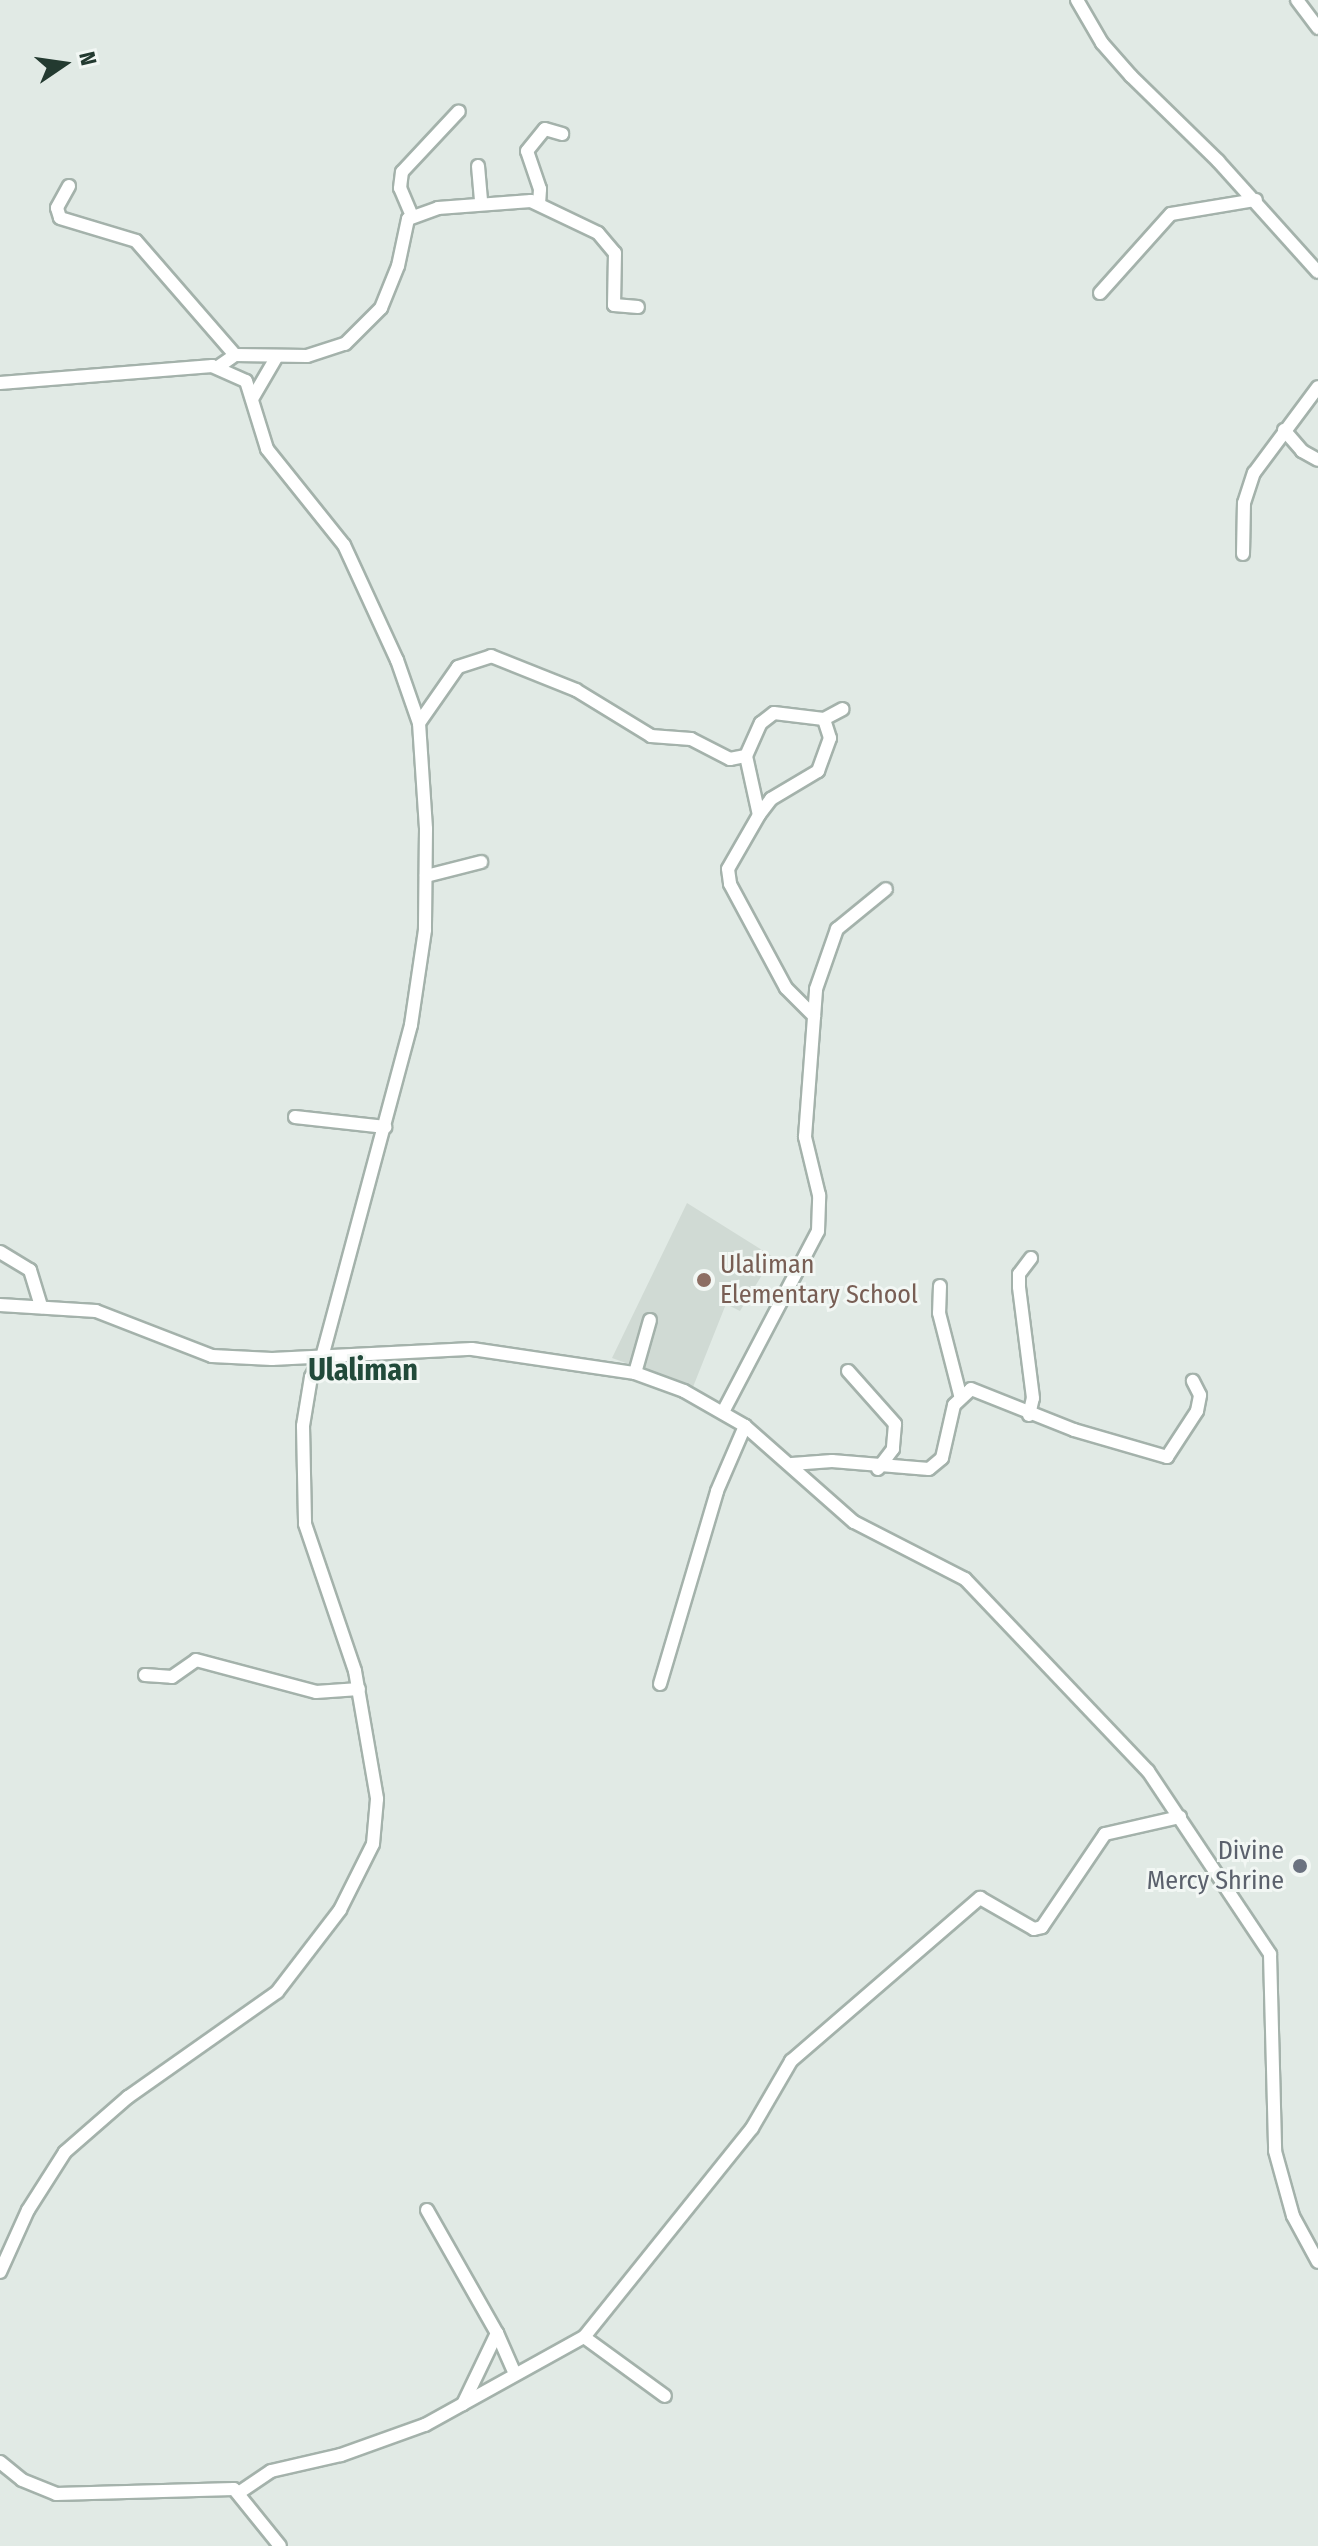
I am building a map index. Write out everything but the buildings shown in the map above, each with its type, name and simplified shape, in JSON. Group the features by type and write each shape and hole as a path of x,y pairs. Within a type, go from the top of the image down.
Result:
{"street":[{"path":"1077,0 1102,43 1131,76 1256,200 1318,272"},
{"path":"1297,0 1318,28"},
{"path":"218,367 235,355 276,358 323,353 370,322 398,266 412,216 400,188 402,172 459,111"},
{"path":"539,204 540,189 527,151 545,129 562,134"},
{"path":"478,166 481,204"},
{"path":"69,186 57,208 60,218 136,241 235,355"},
{"path":"1100,293 1171,214 1256,200"},
{"path":"412,216 481,204 539,204 609,241 617,259 614,305 638,307"},
{"path":"252,399 276,358"},
{"path":"0,383 218,367 240,375 252,399 267,449 354,561 419,723 426,784 426,876 420,980 385,1127 322,1357 311,1377 303,1426 305,1524 359,1689 377,1824 354,1890 277,1992 116,2107 65,2152 33,2201 0,2272"},
{"path":"1243,554 1249,485 1284,430 1318,387"},
{"path":"1284,430 1302,451 1318,460"},
{"path":"419,723 458,667 491,656 576,690 651,736 691,739 730,759 746,756"},
{"path":"759,815 746,756 761,723 774,713 824,719 843,709"},
{"path":"814,1016 786,988 730,884 728,869 771,799 818,771 830,738 824,719"},
{"path":"426,876 481,862"},
{"path":"723,1412 818,1231 819,1195 805,1129 816,989 837,929 886,889"},
{"path":"295,1117 385,1127"},
{"path":"0,1252 30,1270 41,1307"},
{"path":"1029,1415 1033,1398 1019,1274 1031,1258"},
{"path":"792,1464 832,1461 878,1469 923,1470 939,1463 960,1395 939,1313 940,1286"},
{"path":"0,1305 112,1315 166,1342 212,1356 322,1357 472,1349 635,1373 723,1412 792,1464 854,1522 965,1579 1148,1771 1270,1954 1275,2151 1293,2216 1316,2257"},
{"path":"635,1373 650,1320"},
{"path":"848,1371 895,1424 893,1449 878,1469"},
{"path":"960,1395 978,1391 1029,1415 1167,1457 1197,1411 1200,1395 1193,1381"},
{"path":"660,1684 717,1491 745,1426"},
{"path":"145,1675 172,1677 196,1660 316,1692 359,1689"},
{"path":"240,2492 262,2475 364,2447 463,2404 584,2337 761,2116 791,2061 980,1898 1034,1929 1042,1927 1105,1834 1180,1817"},
{"path":"427,2210 497,2333 515,2374"},
{"path":"463,2404 497,2333"},
{"path":"584,2337 665,2396"},
{"path":"0,2462 22,2480 56,2494 218,2487 240,2492 280,2546"}],"shaded area":[{"name":"Ulaliman Elementary School","path":"687,1203 773,1257 740,1311 726,1304 693,1387 612,1358"}],"place":[{"name":"Ulaliman Elementary School","path":"704,1280"},
{"name":"Divine Mercy Shrine","path":"1300,1866"}],"district":[{"name":"Ulaliman","path":"363,1370"}]}
